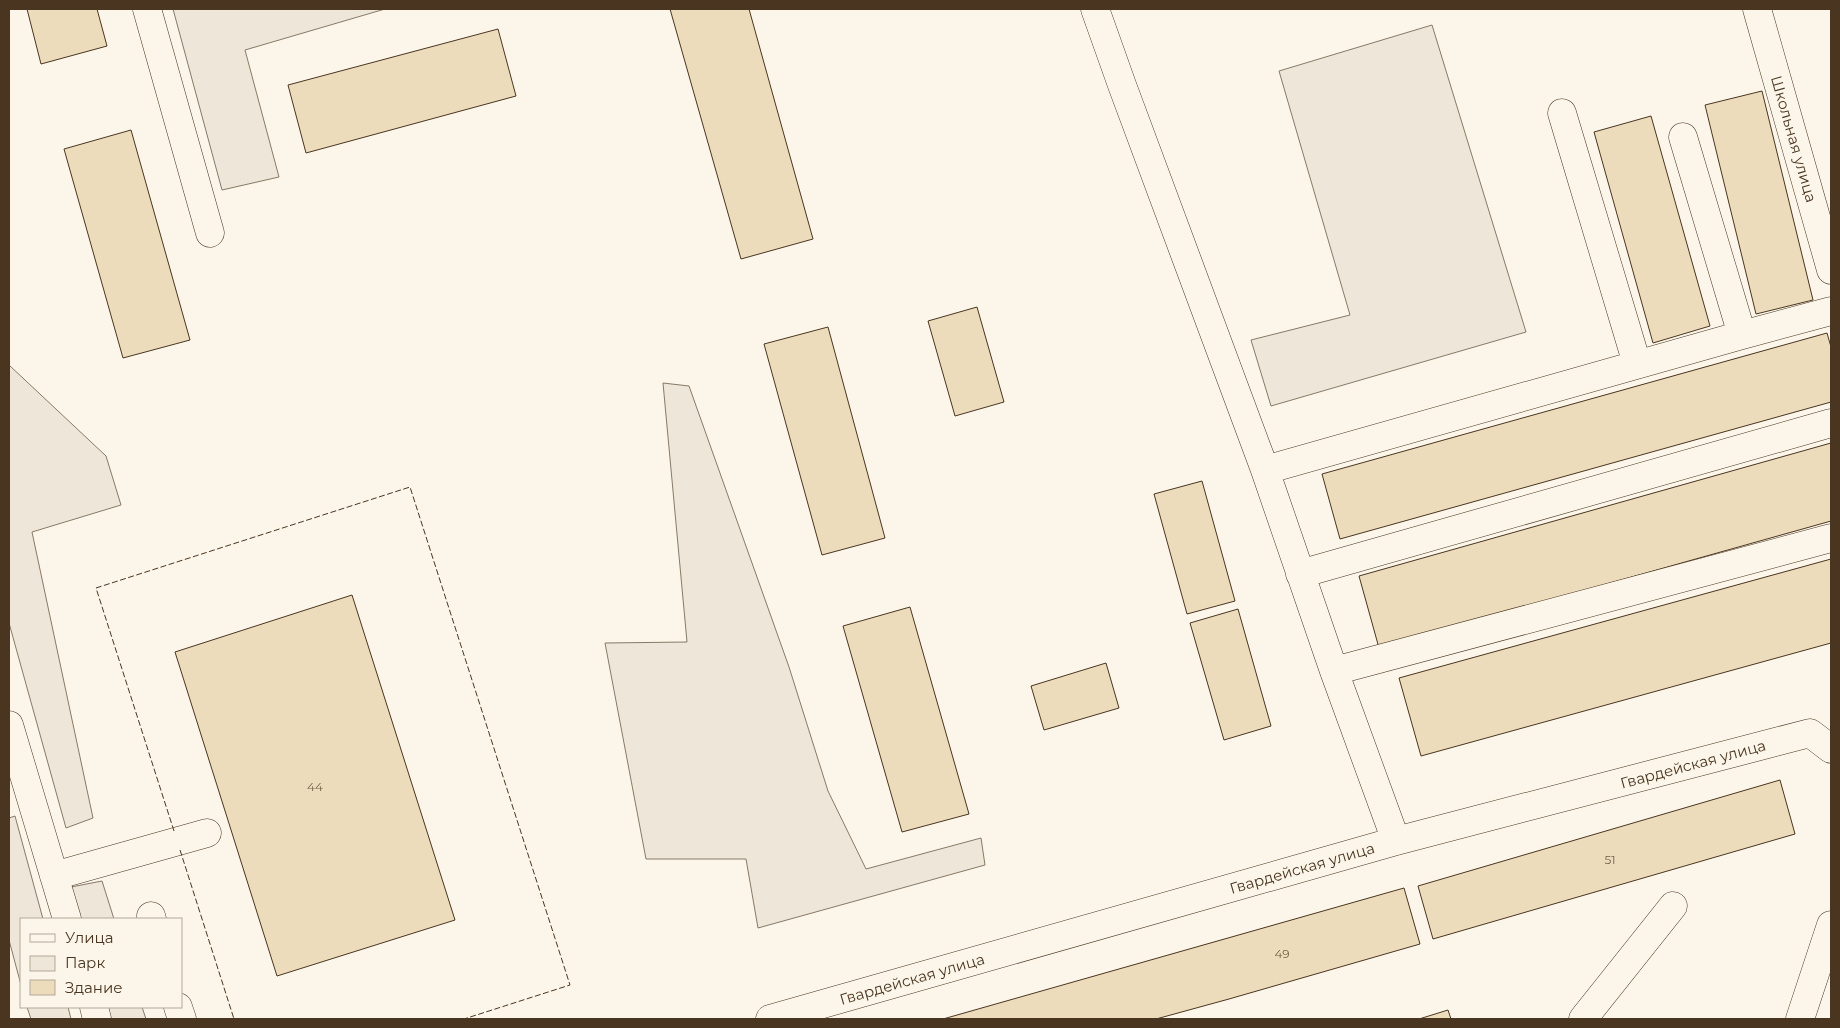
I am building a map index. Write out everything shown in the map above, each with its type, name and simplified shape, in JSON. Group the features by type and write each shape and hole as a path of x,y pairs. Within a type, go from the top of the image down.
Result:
{"street":[{"path":"148,9 210,233"},
{"path":"1096,9 1122,85 1266,470 1300,574 1396,841"},
{"name":"Школьная улица","path":"1758,9 1831,270"},
{"path":"1562,114 1637,364"},
{"path":"1683,137 1742,335"},
{"path":"1266,470 1637,364 1831,311"},
{"path":"1300,574 1831,423"},
{"path":"1334,671 1831,538"},
{"path":"9,725 19,800 54,876 67,918"},
{"name":"Гвардейская улица","path":"770,1019 1396,841 1810,733 1831,749"},
{"path":"54,876 207,834"},
{"path":"1583,1019 1673,906"},
{"path":"1800,1019 1831,925"}],"green space":[{"path":"173,9 385,9 245,50 279,177 222,190"},
{"path":"1432,25 1526,332 1271,406 1251,340 1350,315 1279,71"},
{"path":"9,365 106,456 121,505 32,532 93,818 66,828 9,623"},
{"path":"663,383 689,386 789,667 828,791 866,869 981,838 985,865 758,928 746,859 646,859 605,643 687,642"},
{"path":"15,816 43,918 20,918 20,981 9,940 9,818"},
{"path":"102,881 114,918 81,918 71,887"},
{"path":"27,1008 68,1008 71,1019 31,1019"},
{"path":"108,1008 142,1008 146,1019 111,1019"}],"building":[{"path":"27,9 97,9 107,46 41,64"},
{"path":"670,9 749,9 813,239 741,259"},
{"path":"498,29 516,96 306,153 288,85"},
{"path":"1762,91 1813,300 1756,314 1705,105"},
{"path":"1651,116 1710,326 1653,343 1594,132"},
{"path":"131,130 190,340 123,358 64,149"},
{"path":"977,307 1004,402 955,416 928,321"},
{"path":"828,327 885,538 822,555 764,344"},
{"path":"1827,333 1831,347 1831,402 1340,539 1322,474"},
{"path":"1831,443 1831,521 1379,648 1359,576"},
{"path":"1202,481 1235,601 1187,614 1154,494"},
{"path":"1831,559 1831,643 1421,756 1399,678"},
{"path":"352,595 455,920 277,976 175,652"},
{"path":"910,607 969,814 902,832 843,626"},
{"path":"1238,609 1271,726 1224,740 1190,623"},
{"path":"1106,663 1119,708 1044,730 1031,686"},
{"path":"1780,780 1795,834 1433,939 1418,886"},
{"path":"1404,888 1420,944 1229,999 1156,1019 943,1019"},
{"path":"1448,1010 1451,1019 1419,1019"}],"fence":[{"path":"174,831 96,588 410,487 570,985 464,1019"},
{"path":"180,850 234,1019"}]}
